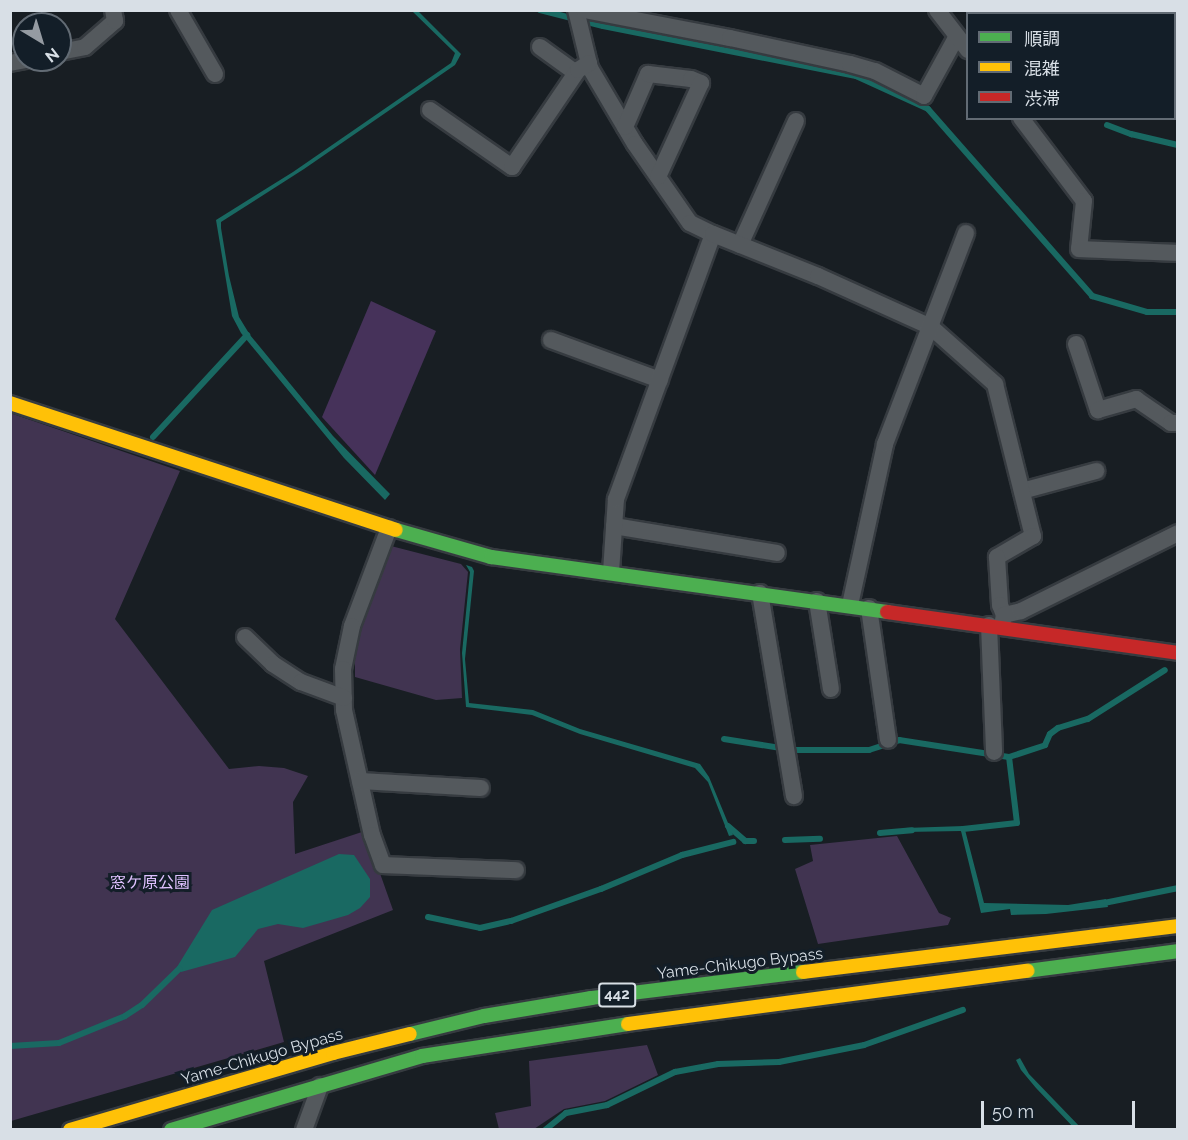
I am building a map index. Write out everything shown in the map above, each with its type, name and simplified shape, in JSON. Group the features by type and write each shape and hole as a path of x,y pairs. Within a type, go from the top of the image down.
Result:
{"main road":[{"path":"10,403 389,528 491,557 869,608 998,622 1178,653"},
{"name":"Yame-Chikugo Bypass","path":"70,1130 333,1053 484,1016 591,998 1178,926"},
{"name":"442","path":"171,1130 222,1123 320,1086 422,1056 627,1023 1178,951"}],"street":[{"path":"72,50 85,47 115,21 113,10"},
{"path":"178,10 215,74"},
{"path":"430,110 512,167 583,68 576,10"},
{"path":"584,10 850,64 875,71 924,96 957,36"},
{"path":"937,10 966,47"},
{"path":"540,47 583,68 690,223 818,276 931,327 995,384 1033,536 997,557 1000,605 994,752"},
{"path":"625,127 648,74 691,79 701,83 658,177"},
{"path":"1023,120 1084,201 1079,249 1178,254"},
{"path":"740,245 796,121"},
{"path":"850,605 885,444 966,233"},
{"path":"611,572 616,499 713,234"},
{"path":"551,340 660,380"},
{"path":"1076,344 1098,410 1136,399 1171,423 1178,423"},
{"path":"1022,491 1096,471"},
{"path":"614,526 777,553"},
{"path":"389,528 352,626 343,669 344,698 360,781 372,835 383,866 516,870"},
{"path":"998,622 1178,533"},
{"path":"760,593 794,796"},
{"path":"817,601 831,689"},
{"path":"869,608 888,740"},
{"path":"245,637 273,664 301,682 344,698"},
{"path":"360,781 481,788"},
{"path":"304,1130 320,1086"},
{"path":"199,1092 222,1123"}],"green space":[{"name":"窓ケ原公園","path":"10,413 180,471 115,619 229,769 259,766 284,768 308,776 293,802 295,854 365,831 393,910 264,961 284,1042 11,1121"},
{"path":"391,546 461,564 468,572 460,649 462,698 436,700 355,677 355,639"},
{"path":"897,836 939,913 951,918 948,925 818,944 795,869 813,861 810,845"},
{"path":"647,1045 658,1075 605,1101 564,1109 534,1129 499,1129 495,1113 531,1106 529,1061"}],"shaded area":[{"path":"412,11 418,11 461,54 455,65 304,169 221,222 229,276 239,317 250,335 333,436 390,494 385,500 344,458 241,333 232,316 216,220 293,172 451,63 455,53"},
{"path":"371,301 436,331 375,475 322,417"},
{"path":"466,565 472,567 474,571 465,659 469,703 533,710 580,729 700,764 709,777 733,835 729,836 708,782 695,768 580,734 532,715 466,707 462,653 470,572"},
{"path":"964,826 984,903 1068,905 1106,899 1108,907 1046,914 1011,915 1010,909 981,913 961,831 906,832 905,828"},
{"path":"339,854 354,855 370,879 370,897 360,908 348,915 303,928 278,924 258,929 235,957 181,972 177,967 212,910"},
{"path":"1020,1058 1029,1074 1082,1129 1075,1129 1036,1088 1021,1070 1016,1060"}],"waterway":[{"path":"540,10 603,26 856,76 928,109 1092,296 1147,312 1178,312"},
{"path":"1107,125 1131,134 1178,145"},
{"path":"153,437 247,335"},
{"path":"724,739 793,750 869,750 899,740 1009,757 1045,745 1050,734 1058,728 1088,719 1165,670"},
{"path":"963,829 1017,823 1009,757"},
{"path":"728,826 745,841 754,841"},
{"path":"880,833 912,830"},
{"path":"785,840 820,839"},
{"path":"428,917 480,928 511,921 601,889 682,855 733,842"},
{"path":"1099,904 1178,888"},
{"path":"10,1046 59,1043 125,1016 142,1005 179,969"},
{"path":"545,1130 566,1113 607,1105 675,1072 718,1064 779,1062 864,1045 963,1010"}],"traffic: fast":[{"path":"396,530 491,557 887,612"},
{"path":"1027,971 1178,951"},
{"path":"410,1034 484,1016 591,998 803,972"},
{"path":"171,1130 422,1056 628,1024"}],"traffic: slow":[{"path":"10,403 396,530"},
{"path":"803,972 1178,926"},
{"path":"628,1024 1027,971"},
{"path":"70,1130 333,1053 410,1034"}],"traffic: jam":[{"path":"887,612 1178,653"}]}
